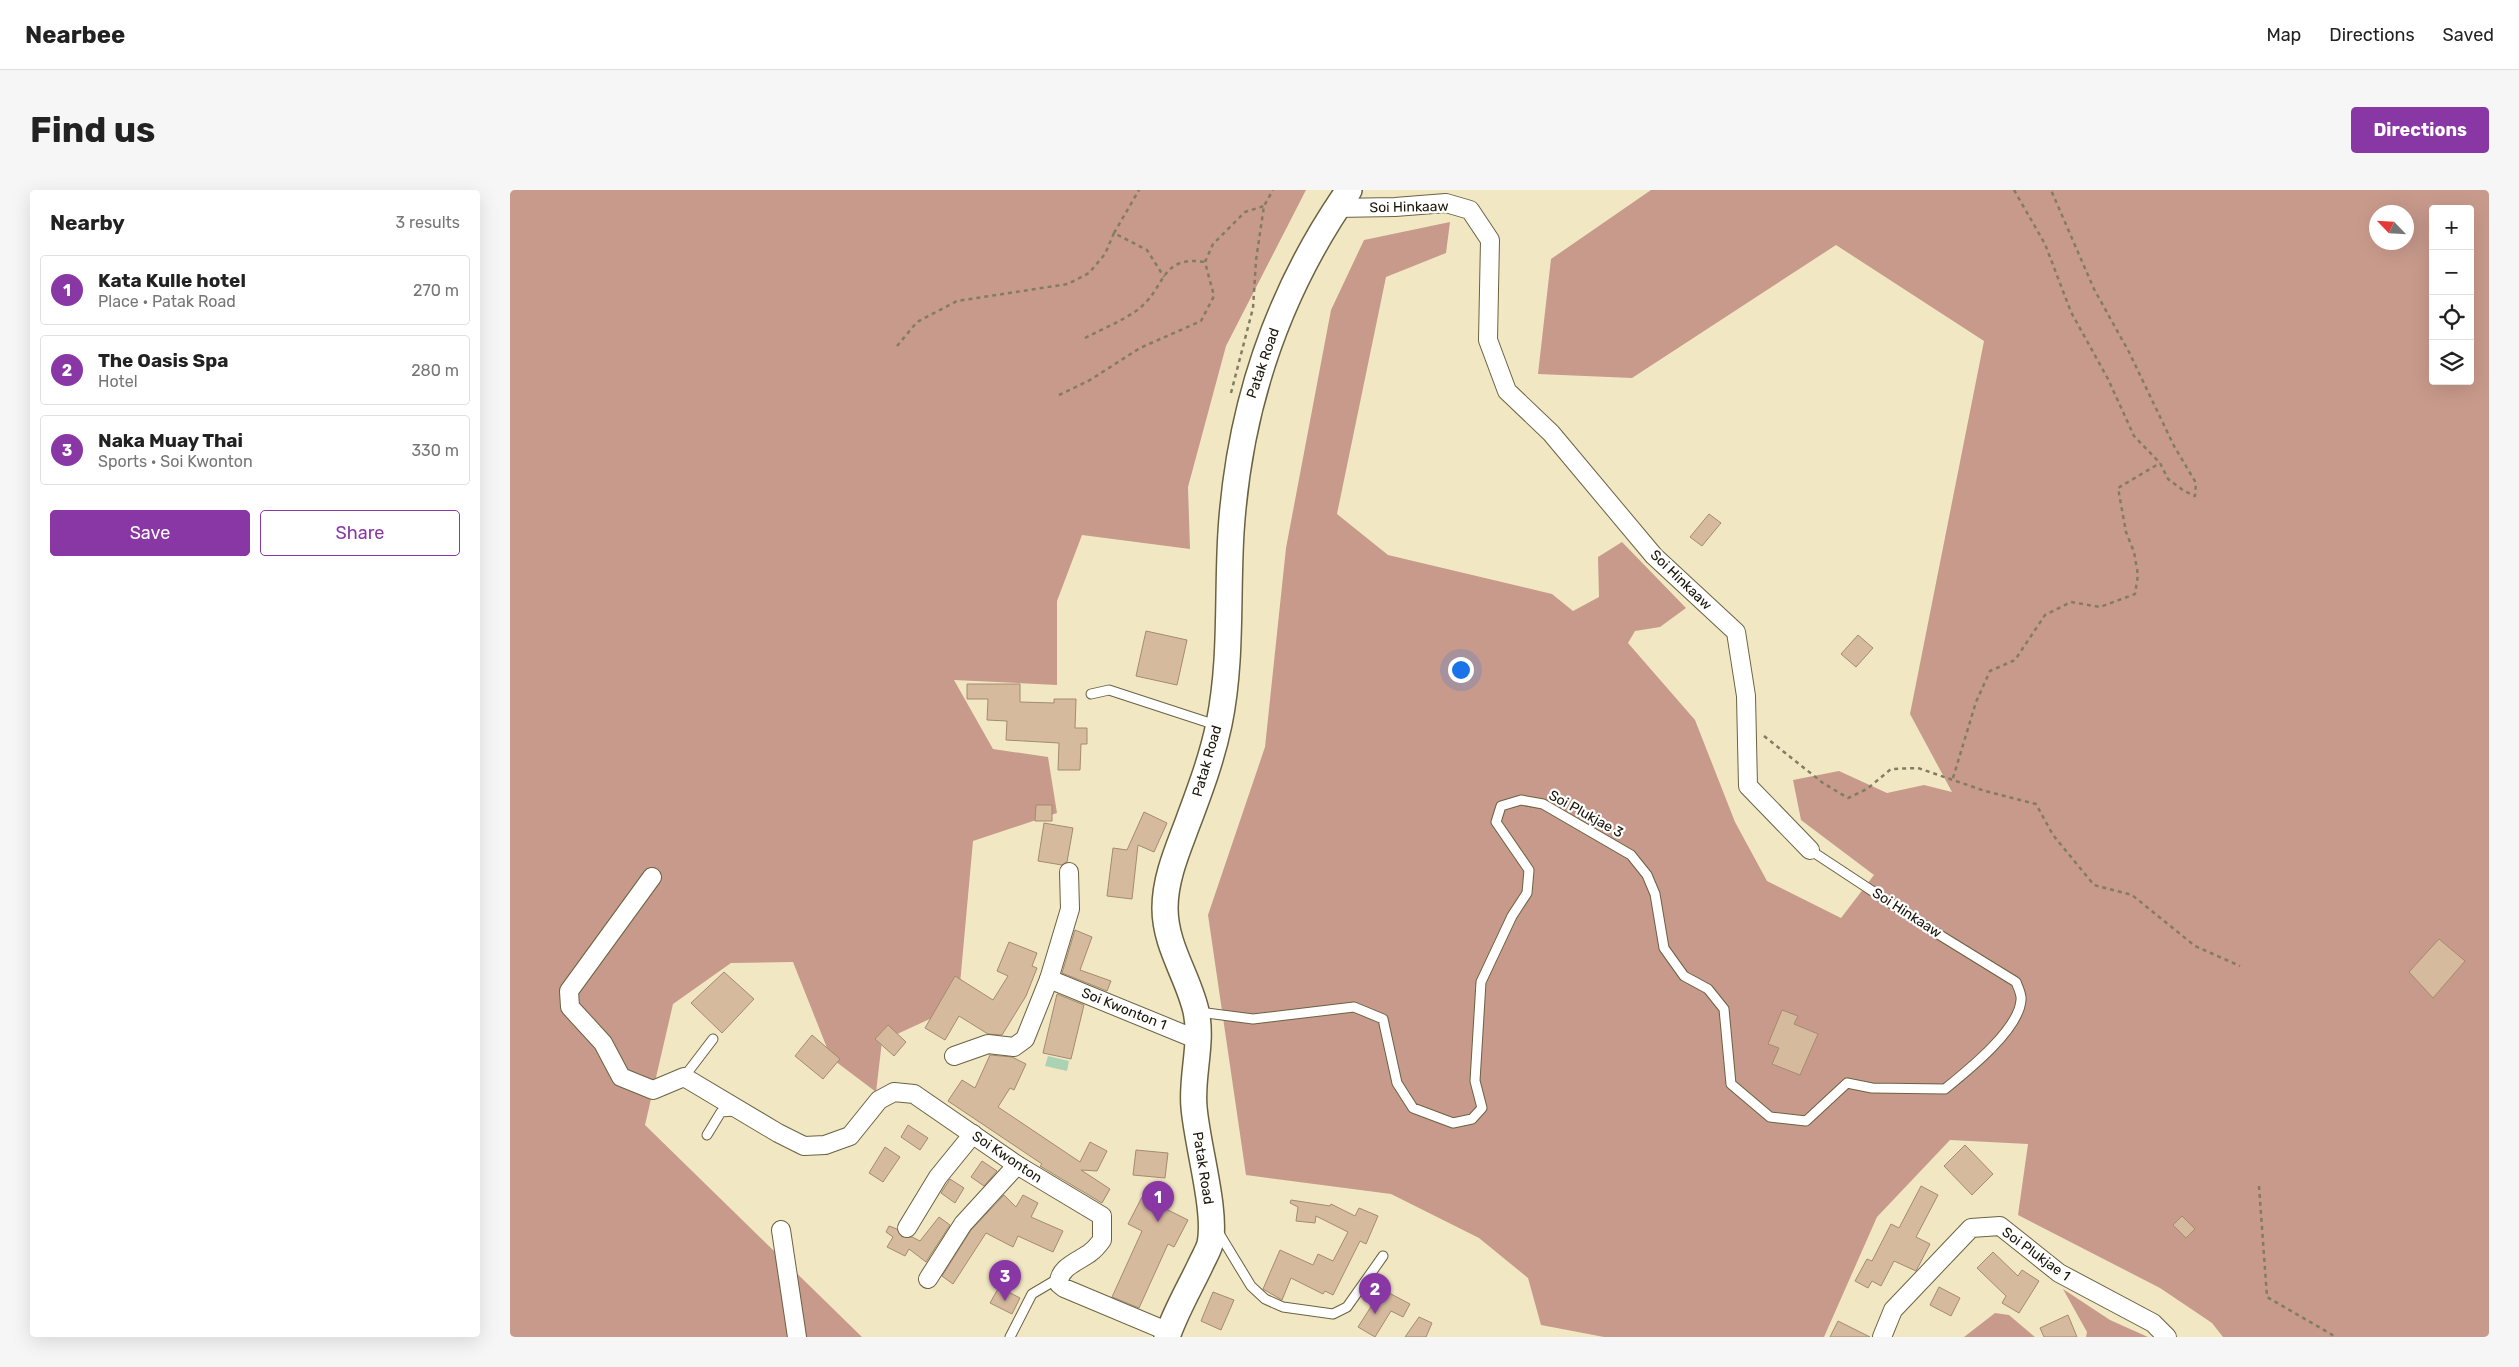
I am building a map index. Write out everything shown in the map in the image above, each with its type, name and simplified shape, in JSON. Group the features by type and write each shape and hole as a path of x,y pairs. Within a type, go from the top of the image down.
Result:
{"main road":[{"name":"Patak Road","path":"1168,1335 1210,1245 1212,1221 1193,1104 1198,1040 1196,1011 1170,946 1165,909 1170,873 1204,778 1219,726 1229,662 1227,608 1231,530 1239,454 1251,397 1271,337 1300,272 1342,199"}],"street":[{"name":"Soi Hinkaaw","path":"1342,199 1395,207 1446,203 1470,210 1490,240 1488,340 1507,391 1551,433 1654,556 1736,632 1746,696 1748,786 1810,850"},
{"path":"954,1056 988,1044 1014,1047 1025,1039 1049,979 1070,909 1069,872"},
{"path":"652,877 569,991 570,1007 603,1043 621,1076 653,1090 684,1077 742,1110"},
{"name":"Soi Kwonton 1","path":"1049,979 1198,1040"},
{"name":"Soi Kwonton","path":"742,1110 778,1133 804,1146 825,1145 850,1136 879,1100 894,1092 914,1094 1017,1165 1102,1216 1102,1240 1092,1251 1063,1271 1059,1278"},
{"path":"907,1228 938,1177 973,1134"},
{"path":"928,1279 963,1224 1017,1165"},
{"name":"Soi Plukjae 1","path":"1882,1337 1894,1310 1971,1228 2000,1226 2058,1273 2153,1323 2167,1337"},
{"path":"781,1230 797,1337"},
{"path":"1059,1278 1059,1284 1064,1288 1168,1335"}],"lane":[{"path":"1091,694 1109,690 1219,726"},
{"name":"Soi Plukjae 3","path":"1196,1011 1252,1019 1354,1007 1383,1019 1397,1084 1413,1108 1453,1123 1472,1119 1482,1108 1475,1081 1477,1027 1482,982 1512,916 1528,893 1529,870 1496,822 1501,806 1521,800 1543,804 1631,855 1647,875 1655,894 1664,948 1684,976 1708,990 1724,1009 1731,1084 1770,1117 1806,1121 1847,1083 1872,1088 1945,1089 1982,1058 2012,1025 2022,1000"},
{"name":"Soi Hinkaaw","path":"1810,850 1930,929 2016,982 2022,1000"},
{"path":"684,1077 713,1039"},
{"path":"707,1136 721,1112 742,1110"},
{"path":"1212,1221 1251,1286 1266,1299 1283,1307 1333,1314 1347,1307 1383,1256"},
{"path":"1010,1337 1032,1294 1059,1278"}],"path":[{"path":"897,346 917,322 957,300 1068,284 1089,272 1105,254 1114,233 1139,190"},
{"path":"1230,401 1234,374 1253,308 1256,260 1264,206 1273,190"},
{"path":"2014,190 2045,244 2071,312 2108,379 2134,436 2160,463 2168,479 2184,491 2195,496 2196,483 2174,446 2130,352 2094,289 2051,190"},
{"path":"1059,396 1090,380 1140,348 1200,321 1214,296 1205,262 1213,244 1245,212 1264,206"},
{"path":"1114,233 1147,250 1164,277"},
{"path":"1085,338 1137,310 1164,277 1168,269 1190,260 1205,262"},
{"path":"1953,778 1976,702 1990,671 2015,660 2046,615 2071,602 2100,607 2135,594 2138,575 2134,552 2126,532 2118,488 2160,463"},
{"path":"1746,724 1823,783 1848,798 1867,789 1891,769 1918,768 1929,774 1953,778 1985,791 2036,804 2054,835 2094,885 2132,895 2195,946 2240,966"},
{"path":"2259,1186 2267,1297 2336,1337"}],"shaded area":[{"path":"510,190 1306,190 1226,346 1188,487 1190,549 1082,535 1057,601 1057,685 954,680 993,749 1048,757 1057,813 973,841 958,1006 882,1041 876,1092 831,1058 793,962 731,963 673,1004 645,1125 862,1337 510,1337"},
{"path":"1651,190 2489,190 2489,1337 2223,1337 2212,1323 2160,1288 2018,1215 2028,1144 1950,1140 1877,1217 1824,1337 1604,1337 1541,1325 1528,1278 1479,1238 1391,1194 1246,1175 1208,915 1265,747 1286,548 1331,310 1364,240 1450,222 1446,253 1386,277 1337,514 1388,555 1552,594 1573,611 1599,597 1598,557 1622,542 1686,608 1660,627 1635,631 1628,643 1695,720 1735,822 1767,881 1841,918 1874,875 1801,820 1793,780 1839,771 1887,793 1924,785 1952,792 1910,714 1984,341 1836,245 1632,378 1538,374 1551,259"},
{"path":"1048,1056 1069,1061 1067,1071 1045,1066"},
{"path":"2063,1289 2110,1320 2148,1337 2086,1337 2087,1332"},
{"path":"1995,1313 2009,1315 2035,1337 1964,1337"}],"building":[{"path":"1709,514 1721,523 1702,546 1690,537"},
{"path":"1146,631 1187,640 1177,685 1136,676"},
{"path":"1858,635 1873,648 1856,667 1841,654"},
{"path":"967,684 1020,684 1020,702 1054,703 1054,699 1076,699 1075,728 1087,728 1087,744 1081,744 1080,770 1058,770 1059,743 1006,740 1007,721 987,720 988,699 967,699"},
{"path":"1036,805 1052,805 1052,821 1035,821"},
{"path":"1144,812 1167,823 1154,852 1138,845 1132,899 1107,896 1113,848 1127,850"},
{"path":"1044,823 1073,828 1067,862 1062,865 1038,861"},
{"path":"1075,930 1092,937 1080,970 1111,981 1107,991 1062,973"},
{"path":"2439,939 2465,961 2433,998 2409,972"},
{"path":"1009,942 1037,953 1032,966 1037,968 1026,996 1002,1035 988,1034 959,1016 945,1040 925,1028 955,976 993,1000 1008,976 997,971"},
{"path":"724,972 754,999 722,1033 691,1003"},
{"path":"1057,994 1084,1005 1071,1059 1043,1053"},
{"path":"1782,1010 1798,1016 1794,1024 1818,1034 1800,1075 1772,1064 1779,1048 1768,1044"},
{"path":"888,1025 906,1042 894,1056 875,1039"},
{"path":"812,1035 840,1059 823,1079 795,1056"},
{"path":"990,1055 1012,1057 1026,1064 1014,1090 1010,1088 998,1107 1080,1162 1090,1142 1107,1151 1097,1171 1081,1170 1110,1189 1102,1203 1040,1166 1042,1164 948,1101 962,1080 975,1088"},
{"path":"908,1125 928,1138 920,1150 901,1137"},
{"path":"1965,1145 1993,1174 1972,1195 1944,1166"},
{"path":"885,1147 900,1157 883,1182 869,1173"},
{"path":"1136,1150 1168,1153 1165,1178 1133,1175"},
{"path":"982,1161 997,1171 984,1186 971,1177"},
{"path":"950,1179 964,1188 955,1203 941,1193"},
{"path":"1921,1186 1938,1195 1916,1237 1930,1244 1916,1271 1894,1261 1881,1286 1872,1281 1868,1288 1855,1281 1867,1259 1872,1261 1891,1224 1899,1228"},
{"path":"1004,1195 1016,1207 1023,1195 1038,1203 1031,1217 1063,1231 1053,1252 1018,1236 1013,1247 986,1233 953,1284 942,1276 971,1230"},
{"path":"1142,1197 1188,1220 1174,1247 1168,1244 1139,1308 1112,1297 1142,1231 1128,1224"},
{"path":"1291,1200 1330,1206 1331,1204 1355,1216 1359,1208 1378,1216 1366,1244 1360,1241 1333,1295 1325,1291 1323,1294 1291,1278 1282,1300 1263,1289 1280,1250 1313,1265 1318,1254 1333,1261 1348,1232 1316,1216 1315,1223 1296,1221 1298,1207 1290,1203"},
{"path":"2182,1216 2195,1229 2186,1238 2173,1225"},
{"path":"939,1217 950,1225 926,1262 909,1249 905,1256 887,1247 893,1237 886,1232 889,1226 897,1229 902,1237 912,1237 920,1241"},
{"path":"1993,1252 2018,1276 2022,1270 2039,1281 2019,1313 2002,1303 2006,1296 1977,1268"},
{"path":"1374,1285 1410,1304 1403,1317 1391,1311 1375,1337 1358,1327 1374,1302 1367,1299"},
{"path":"999,1287 1020,1298 1012,1314 990,1303"},
{"path":"1939,1287 1960,1298 1951,1316 1930,1305"},
{"path":"1213,1292 1234,1300 1221,1330 1201,1321"},
{"path":"2068,1315 2077,1337 2044,1337 2040,1328"},
{"path":"1419,1317 1432,1323 1426,1337 1405,1337"},
{"path":"1838,1321 1870,1337 1830,1337"}],"place":[{"name":"Kata Kulle hotel","path":"1158,1222"},
{"name":"Naka Muay Thai","path":"1005,1301"},
{"name":"The Oasis Spa","path":"1375,1314"}]}
